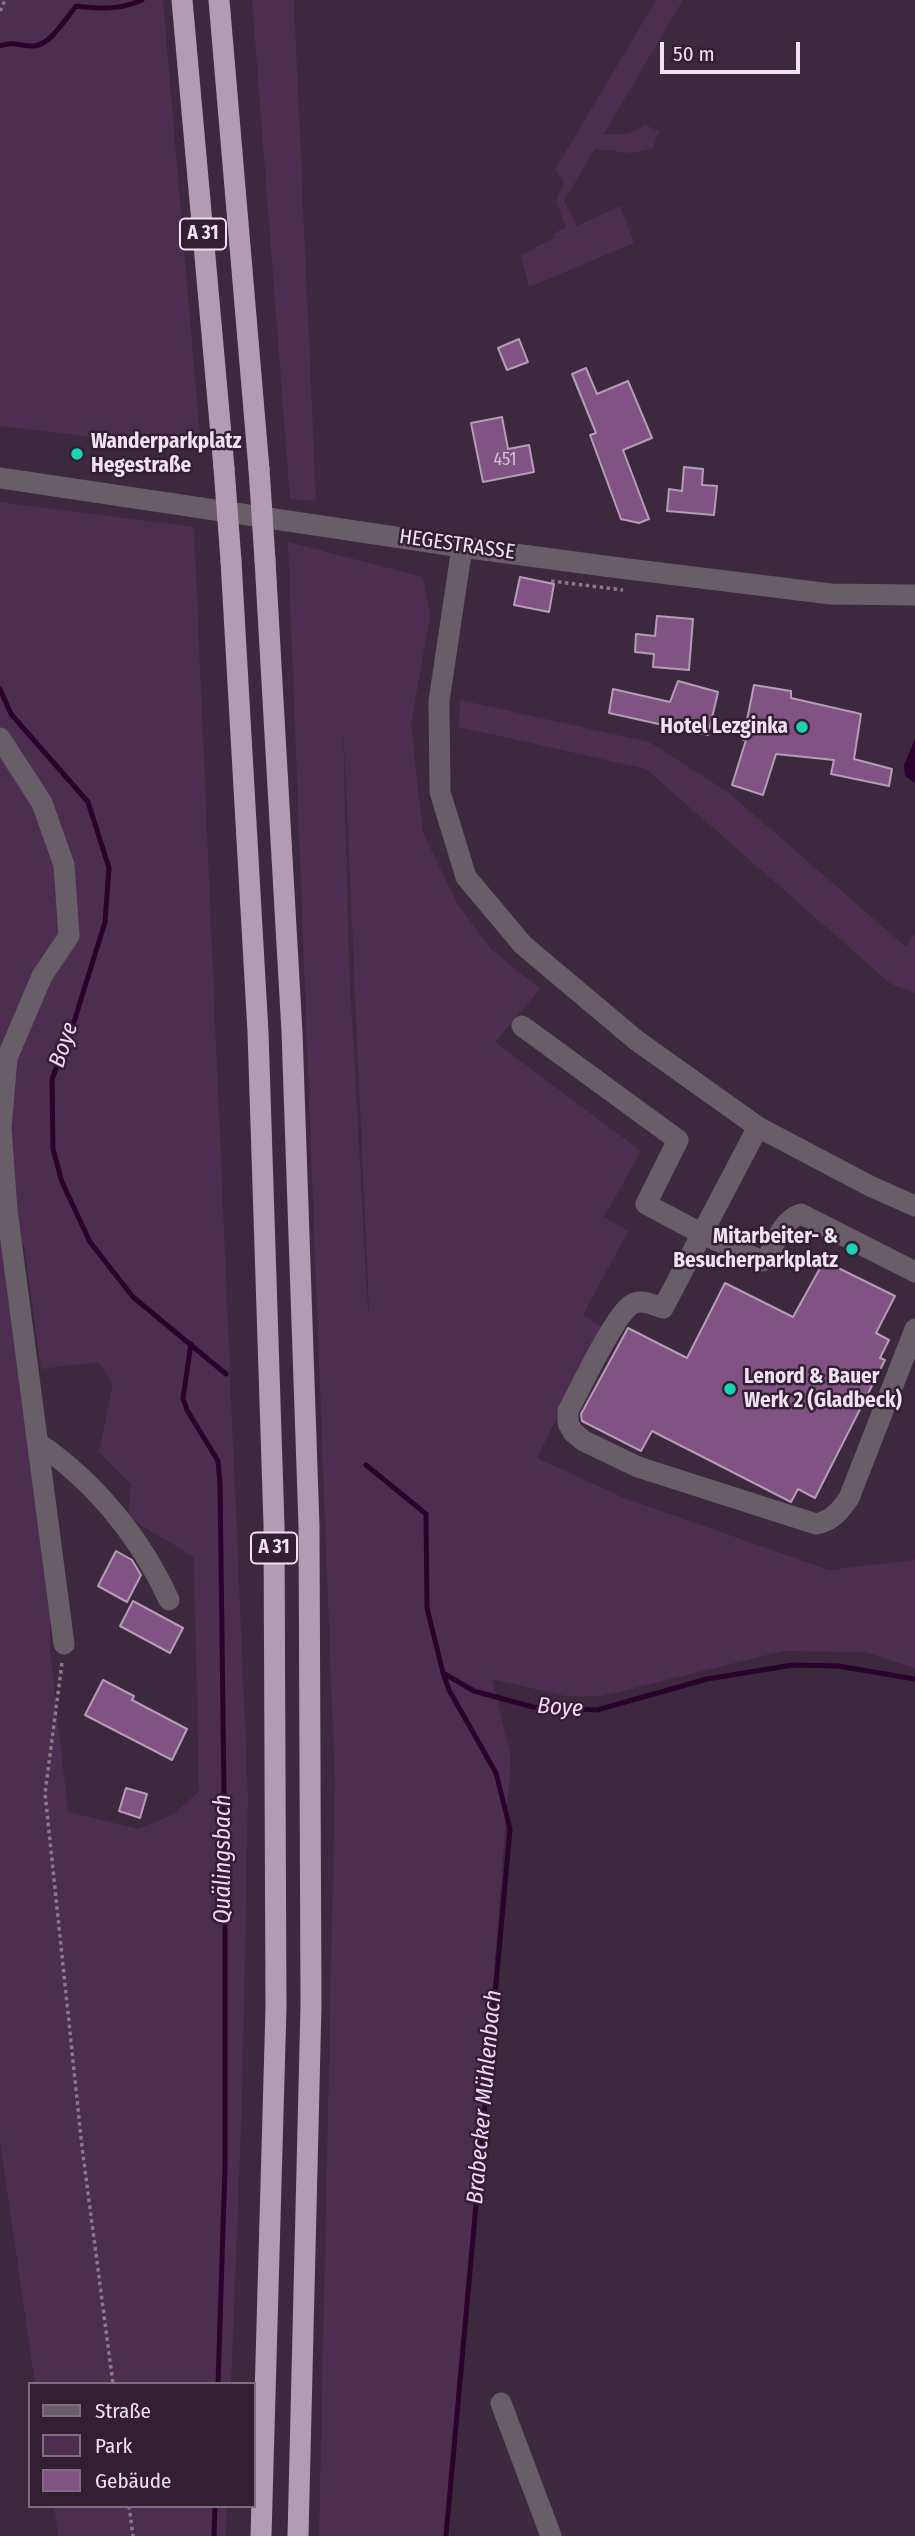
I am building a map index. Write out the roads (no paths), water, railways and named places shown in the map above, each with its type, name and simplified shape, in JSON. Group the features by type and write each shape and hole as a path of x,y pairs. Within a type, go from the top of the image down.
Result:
{"highway":[{"name":"A 31","path":"182,0 231,561 258,1032 274,1525 276,2008 261,2536"},
{"name":"A 31","path":"219,0 265,560 292,1032 309,1526 311,2005 298,2536"}],"street":[{"name":"HEGESTRASSE","path":"0,478 462,547 831,594 915,595"},
{"path":"462,547 439,701 439,740 440,792 466,877 523,944 636,1040 758,1127 870,1186 915,1206"},
{"path":"0,738 42,803 64,865 69,936 42,976 7,1058 1,1128 7,1210 64,1644"},
{"path":"522,1026 678,1140 646,1204 702,1234 762,1261 767,1258 786,1223 801,1214 915,1272"},
{"path":"758,1127 663,1308 639,1301 630,1305 618,1318 568,1410 568,1423 573,1432 584,1441 638,1466 816,1524 827,1522 841,1510 849,1497 915,1329"},
{"path":"38,1443 99,1494 152,1564 169,1600"},
{"path":"501,2403 551,2536"}],"waterway":[{"path":"0,46 39,45 57,30 76,6 109,8 142,0"},
{"name":"Boye","path":"0,689 11,714 88,802 109,868 105,922 73,1025 52,1079 53,1149 62,1182 90,1242 133,1297 226,1374"},
{"name":"Quälingsbach","path":"191,1344 183,1398 187,1410 218,1461 220,1484 225,1868 225,2166 218,2382"},
{"name":"Boye","path":"366,1465 426,1514 427,1608 443,1673 474,1691 533,1707 597,1710 707,1679 793,1665 838,1666 915,1679"},
{"name":"Brabecker Mühlenbach","path":"443,1673 449,1690 496,1773 510,1829 446,2536"},
{"name":"Quälingsbach","path":"214,2536 215,2508"}],"place":[{"name":"Wanderparkplatz Hegestraße","path":"77,454"},
{"name":"Hotel Lezginka","path":"802,727"},
{"name":"Mitarbeiter- & Besucherparkplatz","path":"852,1249"},
{"name":"Lenord & Bauer Werk 2 (Gladbeck)","path":"730,1389"}]}
